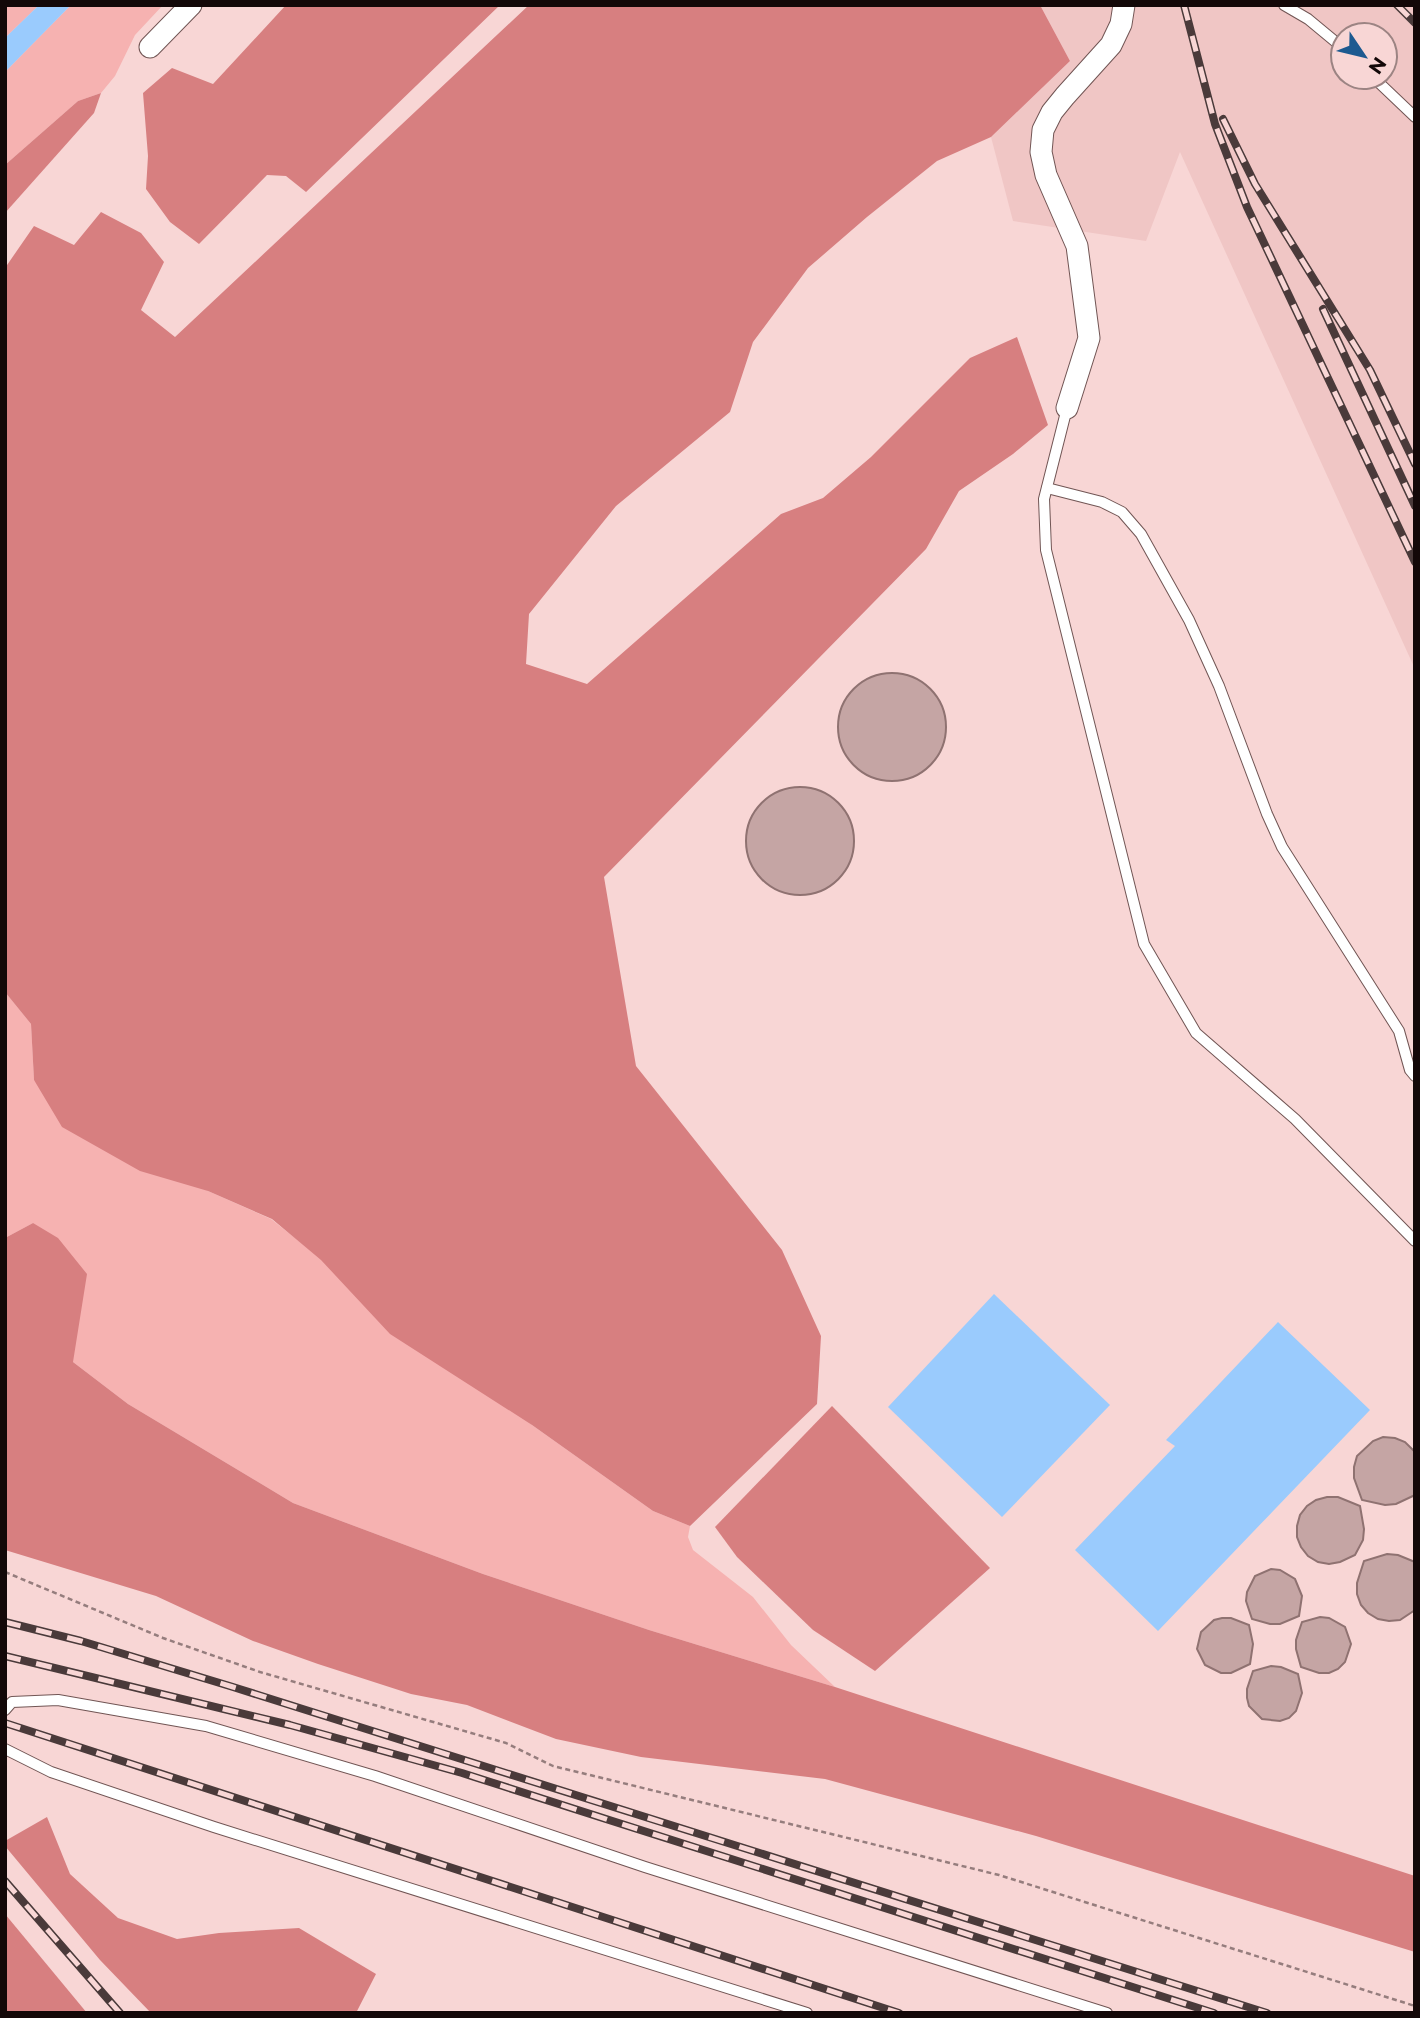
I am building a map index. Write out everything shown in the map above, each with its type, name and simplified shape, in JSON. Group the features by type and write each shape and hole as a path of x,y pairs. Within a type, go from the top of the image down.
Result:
{"street":[{"path":"150,47 191,5"},
{"path":"1066,408 1089,338 1077,246 1046,175 1041,152 1043,130 1052,112 1111,45 1121,24 1124,5"}],"lane":[{"path":"1284,5 1308,19 1329,36"},
{"path":"1388,91 1415,117"},
{"path":"1066,408 1044,499 1046,550 1144,944 1196,1033 1295,1119 1415,1241"},
{"path":"1047,488 1102,502 1122,512 1140,534 1189,620 1214,675 1282,847 1399,1031 1410,1070 1415,1076"},
{"path":"5,1710 12,1702 58,1700 206,1726 375,1776 645,1867 1107,2013"},
{"path":"5,1749 51,1772 214,1827 807,2013"}],"path":[{"path":"5,1572 199,1651 260,1672 506,1743 553,1766 999,1875 1415,2006"}],"shaded area":[{"path":"5,5 39,5 5,38"},
{"path":"71,5 163,5 135,35 115,76 101,93 78,101 5,165 5,72"},
{"path":"286,5 500,5 306,192 286,176 267,175 199,244 170,222 146,189 148,156 143,93 172,68 213,84"},
{"path":"529,5 1040,5 1070,61 991,137 937,161 808,268 753,342 730,412 616,506 529,614 526,664 587,684 781,514 823,498 871,457 970,358 1017,337 1048,425 1013,454 959,491 926,549 604,877 636,1066 782,1250 821,1336 817,1404 690,1526 653,1511 532,1425 390,1334 321,1260 272,1219 208,1191 140,1171 62,1127 34,1080 31,1024 5,992 5,268 34,226 74,245 101,212 141,233 164,262 141,310 175,337"},
{"path":"1040,5 1415,5 1415,669 1180,152 1146,241 1013,221 991,137 1070,61"},
{"path":"101,93 94,113 5,213 5,165 78,101"},
{"path":"5,992 31,1024 34,1080 208,1191 271,1219 532,1425 653,1511 690,1526 688,1537 693,1550 753,1597 791,1645 835,1687 649,1630 483,1574 293,1503 128,1404 73,1362 33,1223 5,1238"},
{"path":"33,1223 58,1238 87,1274 73,1362 128,1404 293,1503 483,1574 649,1630 835,1687 1415,1876 1415,1952 1036,1836 825,1779 641,1757 556,1739 467,1705 411,1694 318,1664 253,1641 156,1596 5,1550 5,1238"},
{"path":"832,1406 990,1568 875,1671 813,1630 737,1557 715,1527"},
{"path":"47,1817 70,1874 118,1918 177,1939 219,1933 299,1928 376,1974 356,2013 151,2013 100,1960 5,1846 5,1841"},
{"path":"5,1914 87,2013 5,2013"}],"water":[{"path":"39,5 71,5 5,72 5,38"},
{"path":"994,1294 1110,1405 1002,1517 888,1407"},
{"path":"1278,1322 1370,1410 1158,1631 1075,1550 1175,1446 1166,1440"}],"building":[{"path":"892,673 913,677 930,689 942,706 946,727 942,748 930,765 913,777 892,781 871,777 854,765 842,748 838,727 842,706 854,689 871,677"},
{"path":"800,787 821,791 838,803 850,820 854,841 850,862 838,879 821,891 800,895 779,891 762,879 750,862 746,841 750,820 762,803 779,791"},
{"path":"1383,1437 1405,1442 1415,1452 1415,1495 1396,1504 1385,1505 1362,1500 1354,1478 1357,1456 1373,1441"},
{"path":"1338,1497 1360,1506 1364,1529 1363,1540 1355,1555 1329,1564 1308,1556 1297,1537 1300,1515 1316,1500"},
{"path":"1387,1554 1415,1562 1415,1610 1400,1620 1378,1619 1368,1613 1357,1594 1357,1583 1364,1561"},
{"path":"1271,1569 1280,1570 1295,1579 1302,1596 1299,1616 1280,1624 1252,1619 1246,1601 1247,1592 1255,1576"},
{"path":"1320,1617 1329,1618 1345,1627 1351,1644 1345,1662 1329,1673 1301,1667 1296,1649 1302,1622"},
{"path":"1231,1618 1249,1625 1253,1644 1250,1664 1231,1673 1221,1673 1205,1665 1197,1649 1201,1632 1214,1620"},
{"path":"1271,1666 1298,1674 1302,1693 1296,1711 1289,1718 1280,1721 1262,1719 1249,1706 1247,1698 1253,1671"}],"railway":[{"path":"1184,5 1215,124 1247,207 1415,562"},
{"path":"1397,5 1415,23"},
{"path":"1223,119 1255,184 1370,370 1415,464"},
{"path":"1323,309 1415,506"},
{"path":"5,1622 81,1641 233,1687 1267,2013"},
{"path":"5,1656 290,1725 462,1773 1214,2013"},
{"path":"5,1723 899,2013"},
{"path":"5,1881 120,2013"}]}
